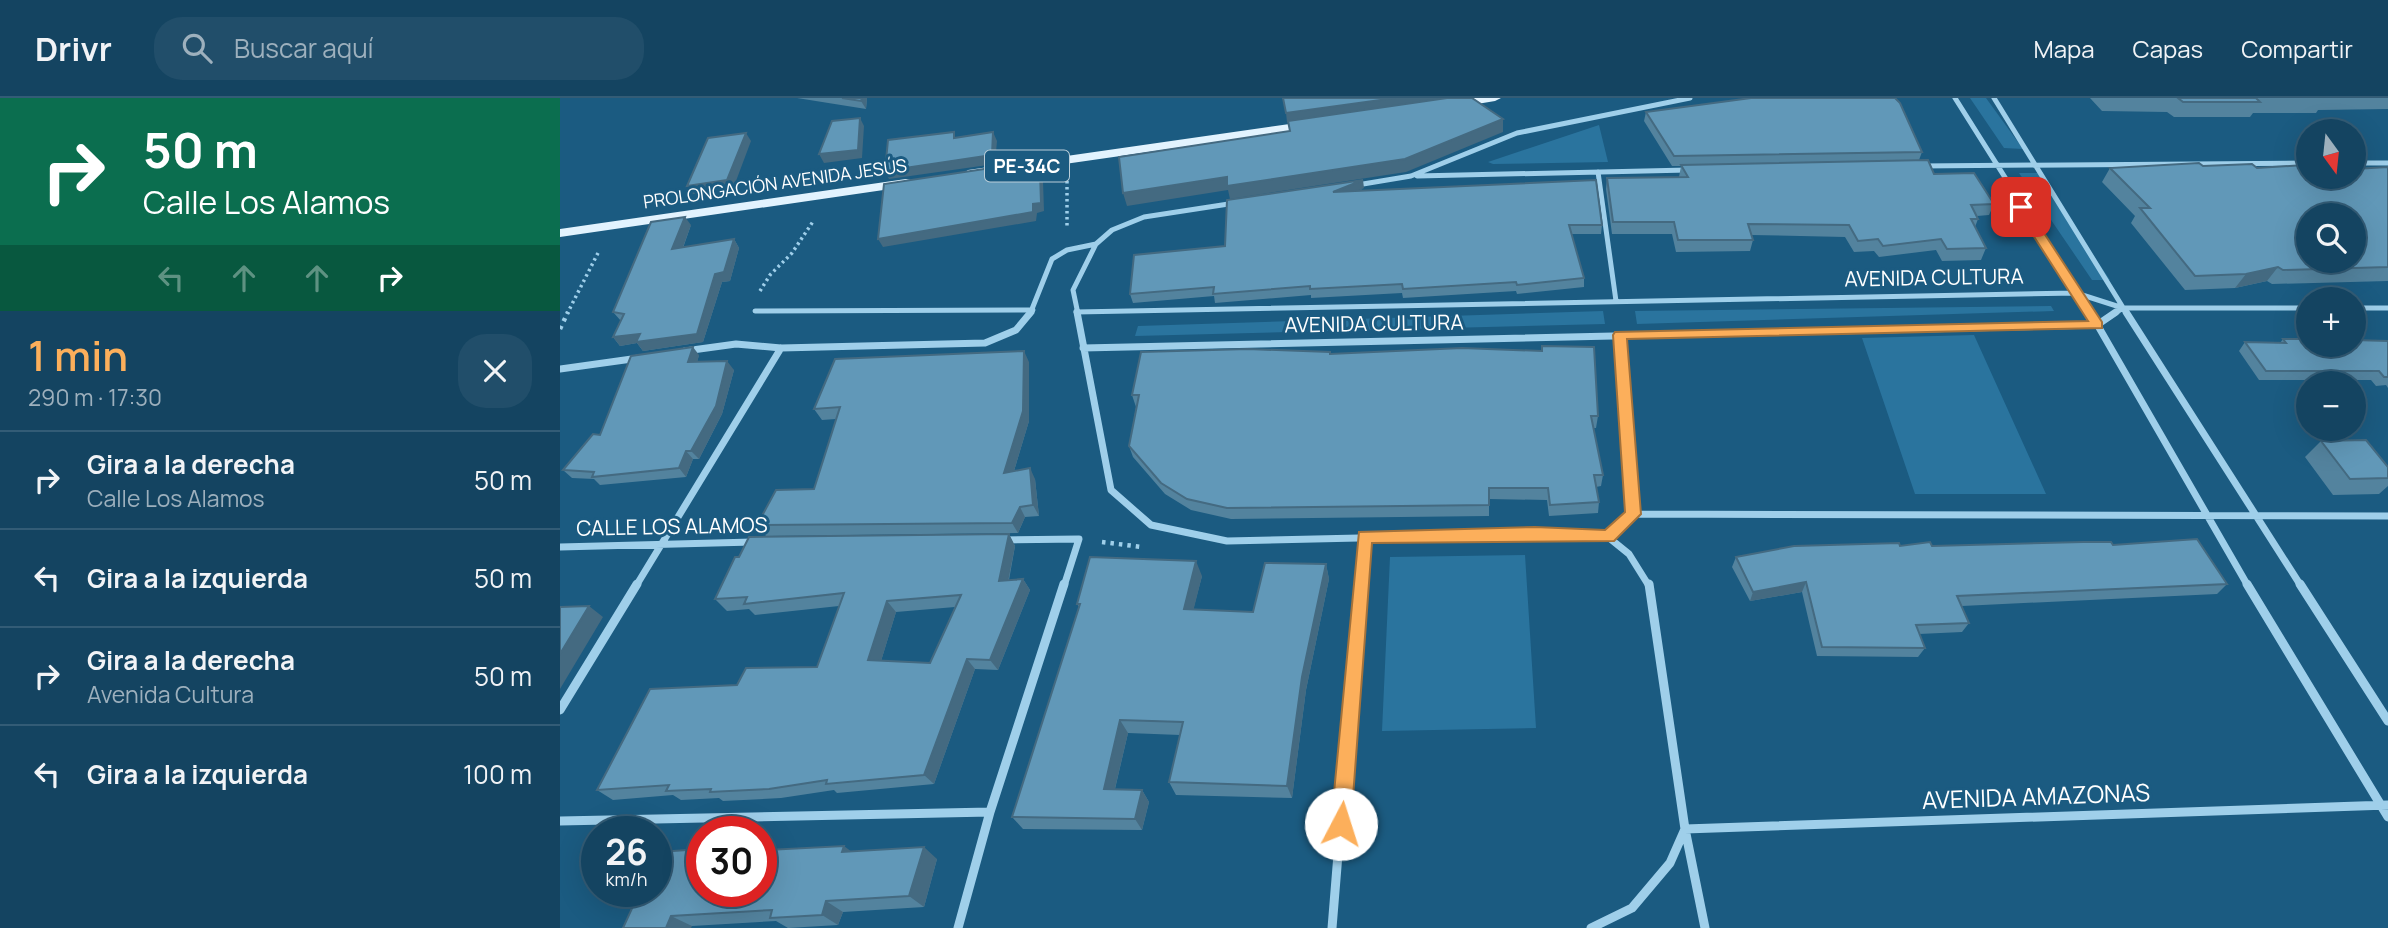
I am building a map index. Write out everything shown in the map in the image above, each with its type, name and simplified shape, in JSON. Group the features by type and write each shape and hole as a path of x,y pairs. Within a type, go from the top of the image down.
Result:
{"main road":[{"path":"1433,107 1495,98"},
{"name":"PE-34C","path":"957,176 1325,123"},
{"name":"PROLONGACIÓN AVENIDA JESÚS","path":"560,233 915,181"}],"street":[{"path":"1411,176 1517,133 1690,98"},
{"path":"1955,98 1994,165 2097,325 2208,517 2384,805 2388,817"},
{"path":"1994,98 2123,307 2388,721"},
{"path":"1912,166 2296,163"},
{"path":"2366,163 2388,163"},
{"path":"1344,187 1411,176 1694,170"},
{"path":"1598,172 1616,301"},
{"path":"1238,203 1144,217 1112,230 1096,244 1073,290 1111,490 1151,525 1227,541 1535,534 1608,537 1629,554 1649,584 1685,829 1705,928"},
{"path":"682,351 736,344 781,348 985,343 1016,330 1033,310 1052,259 1067,250 1096,244"},
{"name":"AVENIDA CULTURA","path":"1076,312 2076,293 2123,307 2296,308"},
{"path":"2097,325 2123,307"},
{"path":"2366,308 2388,308"},
{"path":"755,311 1033,310"},
{"name":"AVENIDA CULTURA","path":"1083,348 2097,325"},
{"path":"1620,335 1633,514"},
{"path":"560,710 781,348"},
{"path":"560,369 641,357"},
{"path":"1608,537 1633,514 2258,518 2388,516"},
{"path":"1332,928 1364,536"},
{"path":"958,928 990,812 1079,539 995,540"},
{"name":"CALLE LOS ALAMOS","path":"560,547 758,542"},
{"name":"AVENIDA AMAZONAS","path":"1685,829 2384,805"},
{"path":"560,821 990,812"},
{"path":"1591,928 1632,908 1670,863 1685,829"}],"path":[{"path":"1067,160 1067,250"},
{"path":"755,311 752,303 770,275 792,253 832,193"},
{"path":"560,328 612,225"}],"shaded area":[{"path":"1970,98 1986,98 2023,149 2004,148"},
{"path":"1599,125 1608,162 1488,162"},
{"path":"2019,173 2038,173 2110,280 2092,280"},
{"path":"2051,306 2054,311 1637,324 1635,311"},
{"path":"1603,311 1605,324 1135,336 1138,326"},
{"path":"1974,335 2046,494 1915,494 1862,338"},
{"path":"1525,555 1536,728 1382,731 1390,557"}],"building":[{"path":"1283,98 1395,98 1286,113"},
{"path":"1447,98 1472,98 1503,119 1405,159 1227,186 1227,177 1123,193 1119,157 1290,131 1288,121"},
{"path":"1751,98 1895,98 1900,103 1922,152 1674,156 1646,112"},
{"path":"2178,98 2256,98 2260,102 2183,102"},
{"path":"860,118 858,150 819,154 832,121"},
{"path":"954,132 954,138 993,132 992,155 885,171 888,140"},
{"path":"746,133 727,180 687,186 708,138"},
{"path":"1928,160 1934,174 1974,173 1994,204 1971,205 1978,219 1971,219 1986,248 1947,249 1941,239 1883,246 1878,239 1858,241 1849,225 1748,224 1753,240 1678,240 1674,222 1613,222 1607,178 1688,177 1681,165"},
{"path":"2199,163 2203,166 2252,164 2257,168 2296,166 2296,189 2366,189 2366,168 2388,167 2388,267 2366,268 2366,203 2296,203 2296,270 2283,270 2278,267 2246,274 2195,276 2140,208 2150,208 2110,168"},
{"path":"991,168 990,180 1040,172 1041,203 1033,204 1033,212 878,239 884,184"},
{"path":"1363,180 1333,192 1596,180 1602,225 1569,225 1584,278 1517,285 1516,282 1403,289 1402,284 1310,289 1310,286 1213,294 1214,287 1130,294 1134,255 1225,246 1227,200"},
{"path":"685,217 672,249 734,239 724,272 715,274 697,334 636,342 640,334 613,337 624,314 613,312 651,222"},
{"path":"2283,339 2296,339 2296,357 2366,357 2366,340 2388,341 2388,377 2384,377 2379,371 2266,371 2245,342 2286,343"},
{"path":"1542,346 1594,347 1598,416 1591,416 1603,475 1594,475 1599,502 1550,505 1548,488 1489,488 1489,505 1227,508 1187,499 1161,483 1129,446 1139,395 1132,395 1141,352 1248,349 1330,354 1462,348 1542,351"},
{"path":"693,347 688,362 727,361 716,406 691,451 686,451 679,468 592,477 594,472 563,470 593,434 600,435 631,356"},
{"path":"1024,351 1023,411 1004,473 1030,468 1033,505 1020,507 1012,523 757,525 776,490 814,489 840,407 814,409 835,359"},
{"path":"2366,440 2388,467 2388,478 2350,479 2321,441"},
{"path":"1009,534 999,581 1023,579 990,660 967,659 924,775 826,784 827,780 769,789 710,792 711,789 666,791 669,785 597,790 650,689 737,685 746,668 817,667 844,593 744,604 747,597 715,599 735,557 739,557 749,537","holes":["961,595 930,663 868,660 887,601"]},
{"path":"2197,539 2227,584 1957,596 1969,623 1916,625 1925,648 1822,647 1806,582 1753,592 1736,557 1794,546 1899,543 1900,546 1930,542 1932,546 2083,542 2111,542 2113,545"},
{"path":"1090,557 1196,561 1184,609 1253,612 1265,563 1326,564 1302,677 1287,786 1169,782 1183,722 1120,720 1104,789 1142,790 1135,819 1012,817 1080,604 1077,604"},
{"path":"589,606 560,654 560,607"},
{"path":"844,846 842,852 924,847 909,896 826,901 822,915 770,918 772,910 671,916 666,928 623,928 633,907 672,907 672,851 686,850 686,907 777,907 777,850"}],"route":[{"path":"1341,824 1364,536 1535,534 1608,537 1633,514 1620,335 2097,325 2021,207"}]}
